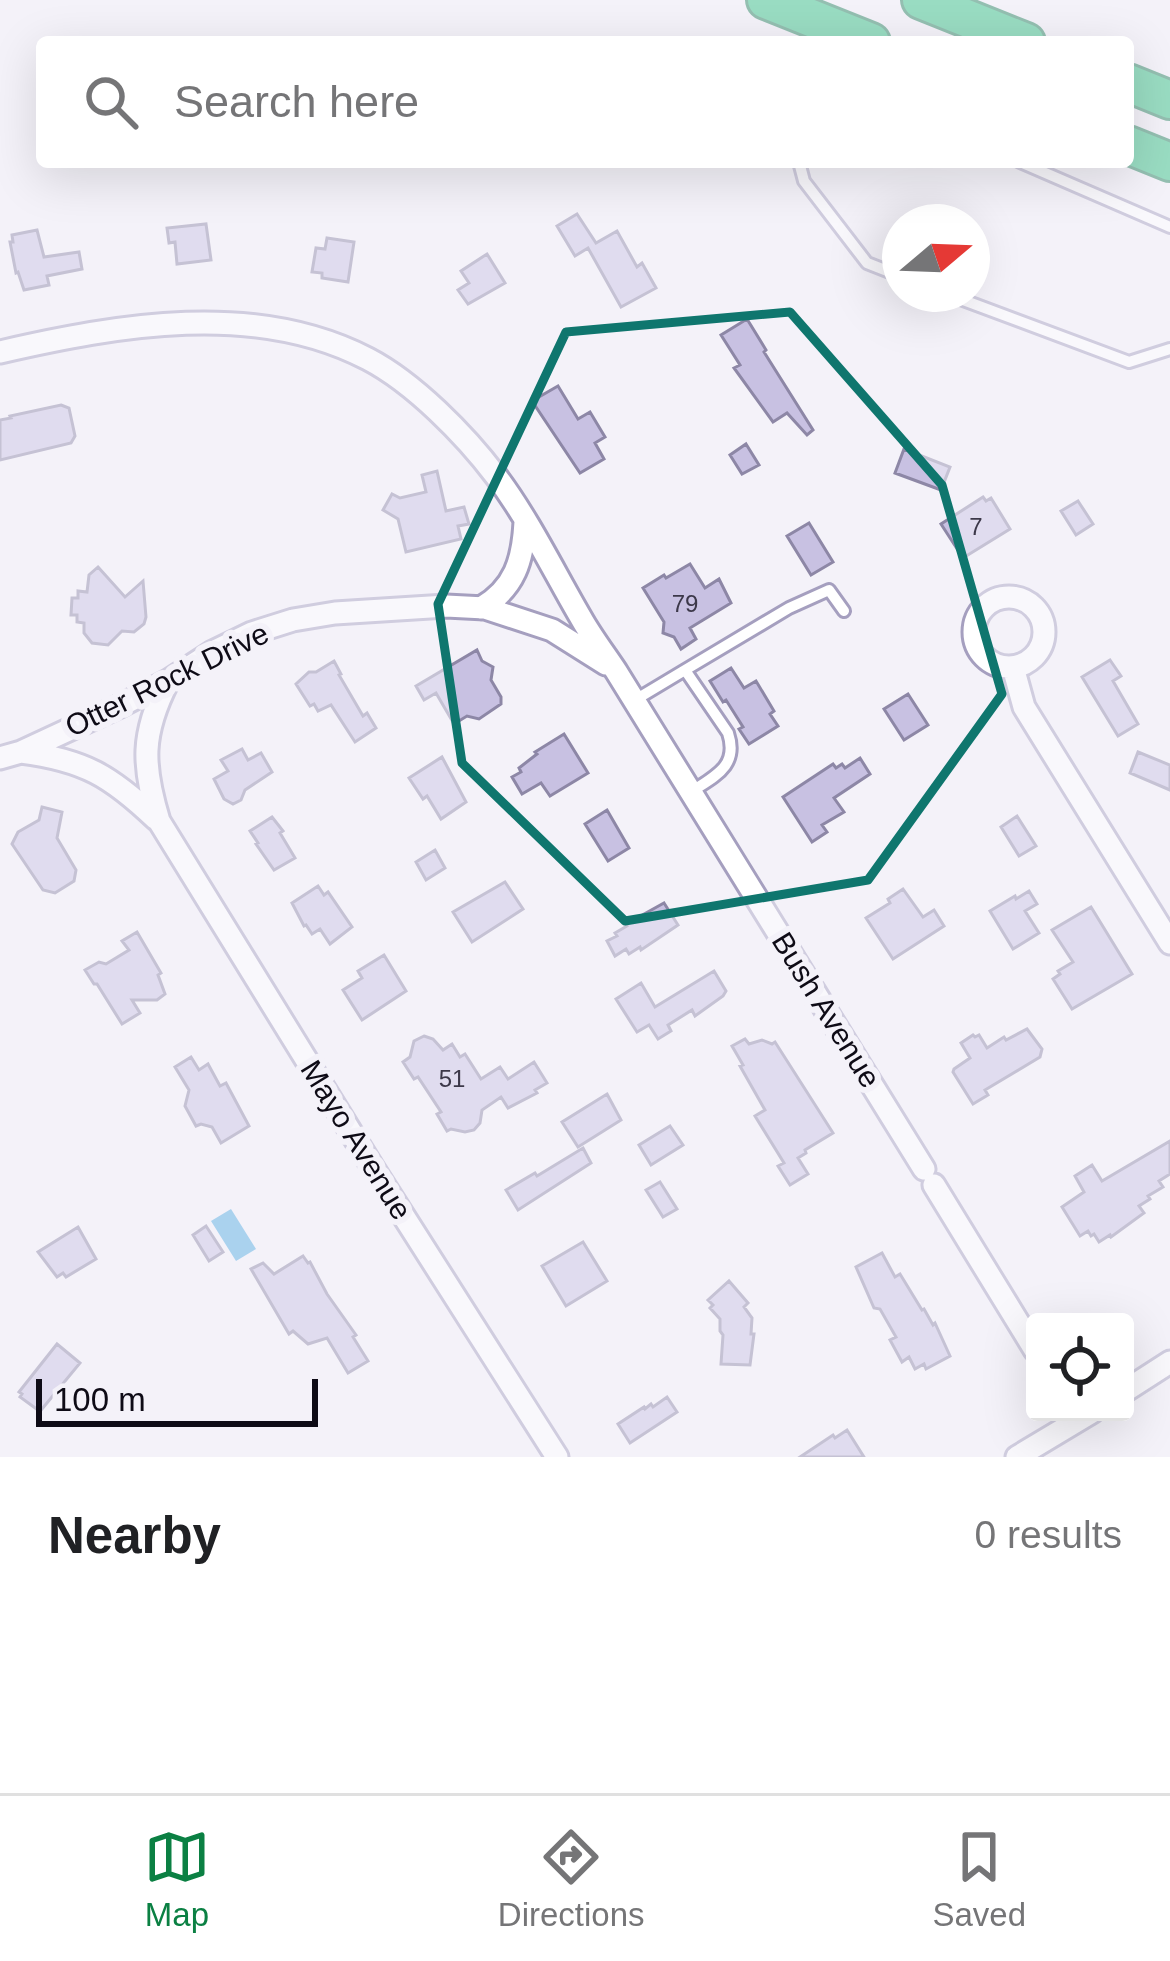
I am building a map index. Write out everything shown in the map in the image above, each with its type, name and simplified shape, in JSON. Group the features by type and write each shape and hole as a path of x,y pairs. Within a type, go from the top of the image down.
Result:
{"highway":[{"path":"766,0 856,36"},
{"path":"921,0 1011,36"},
{"path":"1134,85 1170,100"},
{"path":"1134,147 1170,162"}],"street":[{"name":"Bush Avenue","path":"0,352 156,324 203,322 301,333 371,360 441,416 498,478 1026,1334"},
{"path":"481,608 512,581 524,550 525,521"},
{"name":"Otter Rock Drive","path":"10,755 168,681 252,633 335,613 481,608 552,630 616,671"},
{"path":"1013,667 1024,707 1170,943"},
{"name":"Mayo Avenue","path":"168,681 149,725 146,749 159,821 557,1457"},
{"name":"Mayo Avenue","path":"10,755 51,755 95,771 118,784 159,821"},
{"path":"1134,1385 1170,1362"},
{"path":"1017,1457 1072,1421"}],"lane":[{"path":"800,168 804,182 867,262 882,268"},
{"path":"1034,168 1170,227"},
{"path":"990,310 1129,362 1170,349"},
{"path":"634,700 788,608 829,590 844,611"},
{"path":"685,670 732,745 731,758 722,770 691,792"}],"highlighted area":[{"path":"790,312 942,485 1002,694 868,880 625,921 462,763 438,604 566,332"}],"water":[{"path":"231,1209 256,1249 236,1261 211,1221"}],"building":[{"path":"577,214 596,243 617,231 637,267 642,263 656,288 621,307 588,248 575,256 557,226"},
{"path":"206,224 211,260 177,264 175,242 169,243 167,228"},
{"path":"37,230 44,257 79,252 82,269 47,276 49,285 24,290 10,242 12,235"},
{"path":"327,238 354,242 348,282 312,272 316,248 325,249"},
{"path":"487,254 505,283 468,304 458,290 469,283 461,271"},
{"path":"747,319 813,430 807,435 787,413 773,422 734,368 740,365 721,335"},
{"path":"558,386 578,419 590,412 605,437 595,443 604,459 580,473 532,401"},
{"path":"61,405 69,408 75,436 71,443 0,460 0,420"},
{"path":"746,444 759,465 742,474 730,455"},
{"path":"904,449 950,467 941,490 895,473"},
{"path":"437,471 446,511 464,507 469,524 458,526 461,539 406,552 398,519 383,510 392,494 400,498 426,492 422,475"},
{"path":"983,497 991,498 1010,529 963,558 941,524"},
{"path":"1078,501 1093,524 1076,535 1061,511"},
{"path":"809,523 833,562 811,575 787,536"},
{"path":"690,564 705,588 719,579 731,603 690,628 696,639 681,649 674,637 663,633 664,622 643,588"},
{"path":"98,567 125,597 143,581 144,624 134,632 122,631 108,645 92,643 84,633 84,623 71,615 72,598 78,598 78,591 87,592 89,575"},
{"path":"477,650 482,661 493,667 491,680 501,704 479,719 467,716 454,724 436,693 424,700 416,686"},
{"path":"1110,660 1121,676 1113,681 1138,724 1118,736 1082,677"},
{"path":"334,661 363,716 367,713 376,728 355,742 331,705 318,711 296,684"},
{"path":"731,668 744,688 756,681 778,726 749,744 739,729 743,727 710,681"},
{"path":"908,694 928,725 904,740 884,709"},
{"path":"564,734 588,773 550,796 541,783 522,794 512,777 535,752"},
{"path":"242,749 248,760 261,753 272,772 233,804 224,799 214,779 228,771 221,760"},
{"path":"1138,752 1170,765 1170,790 1130,773"},
{"path":"442,757 466,802 441,819 409,778"},
{"path":"860,758 870,774 834,798 844,812 822,825 827,832 812,842 783,797 833,764 845,768"},
{"path":"42,807 62,812 57,838 76,870 74,881 55,893 43,890 12,844 18,832 39,820"},
{"path":"607,810 629,848 608,861 585,824"},
{"path":"1017,816 1036,846 1019,856 1001,827"},
{"path":"272,817 295,858 274,870 250,831"},
{"path":"435,850 445,868 426,880 416,862"},
{"path":"505,882 523,909 472,942 453,912"},
{"path":"318,886 324,895 328,892 352,927 330,944 320,929 312,934 304,926 292,903"},
{"path":"903,889 923,917 934,910 944,926 893,959 866,918"},
{"path":"1029,891 1037,904 1025,911 1039,933 1013,949 990,911"},
{"path":"664,903 678,925 641,950 629,954 626,949 615,956 607,941 626,924"},
{"path":"1091,907 1132,974 1072,1009 1053,979 1073,962 1052,930"},
{"path":"137,932 161,973 165,994 157,1000 132,1000 140,1013 122,1024 85,970 129,950 122,941"},
{"path":"384,955 406,991 362,1020 343,990 362,978 358,971"},
{"path":"714,971 726,991 723,996 695,1016 692,1010 668,1025 671,1031 658,1039 649,1025 637,1032 616,999 641,983 655,1007"},
{"path":"1027,1029 1042,1049 1040,1057 985,1090 988,1095 973,1104 953,1072 970,1058 961,1043 979,1035 987,1048"},
{"path":"424,1036 443,1050 452,1044 460,1057 465,1054 481,1079 500,1067 508,1079 534,1062 547,1083 508,1108 501,1097 482,1110 474,1130 447,1131 437,1114 441,1112 403,1062 410,1057 414,1041"},
{"path":"745,1039 749,1044 775,1042 833,1133 798,1158 808,1174 790,1185 778,1166 784,1163 755,1116 765,1110 732,1046"},
{"path":"191,1057 199,1070 208,1064 220,1086 226,1083 249,1126 221,1143 212,1127 196,1126 185,1106 189,1090 175,1067"},
{"path":"607,1094 621,1120 578,1147 562,1122"},
{"path":"670,1126 683,1145 651,1165 639,1145"},
{"path":"1170,1141 1170,1174 1159,1181 1163,1187 1139,1206 1144,1213 1099,1242 1088,1231 1080,1236 1062,1207 1084,1192 1075,1176 1092,1165 1102,1181"},
{"path":"583,1148 591,1163 518,1210 506,1190"},
{"path":"660,1182 677,1209 663,1217 646,1190"},
{"path":"206,1226 223,1252 209,1261 193,1235"},
{"path":"78,1227 96,1259 66,1277 63,1273 57,1277 38,1252"},
{"path":"583,1242 607,1281 566,1306 542,1266"},
{"path":"882,1253 895,1277 900,1274 935,1323 950,1356 926,1369 924,1364 915,1369 909,1357 902,1362 890,1340 896,1337 880,1309 874,1308 856,1267"},
{"path":"303,1256 368,1361 348,1373 327,1338 308,1344 293,1331 289,1334 251,1269 263,1263 274,1274"},
{"path":"729,1281 748,1303 744,1307 752,1318 750,1365 721,1364 720,1319 708,1300"},
{"path":"57,1344 80,1363 38,1410 19,1392"},
{"path":"667,1397 677,1412 630,1443 618,1424"},
{"path":"847,1430 864,1457 800,1457 833,1435"}]}
